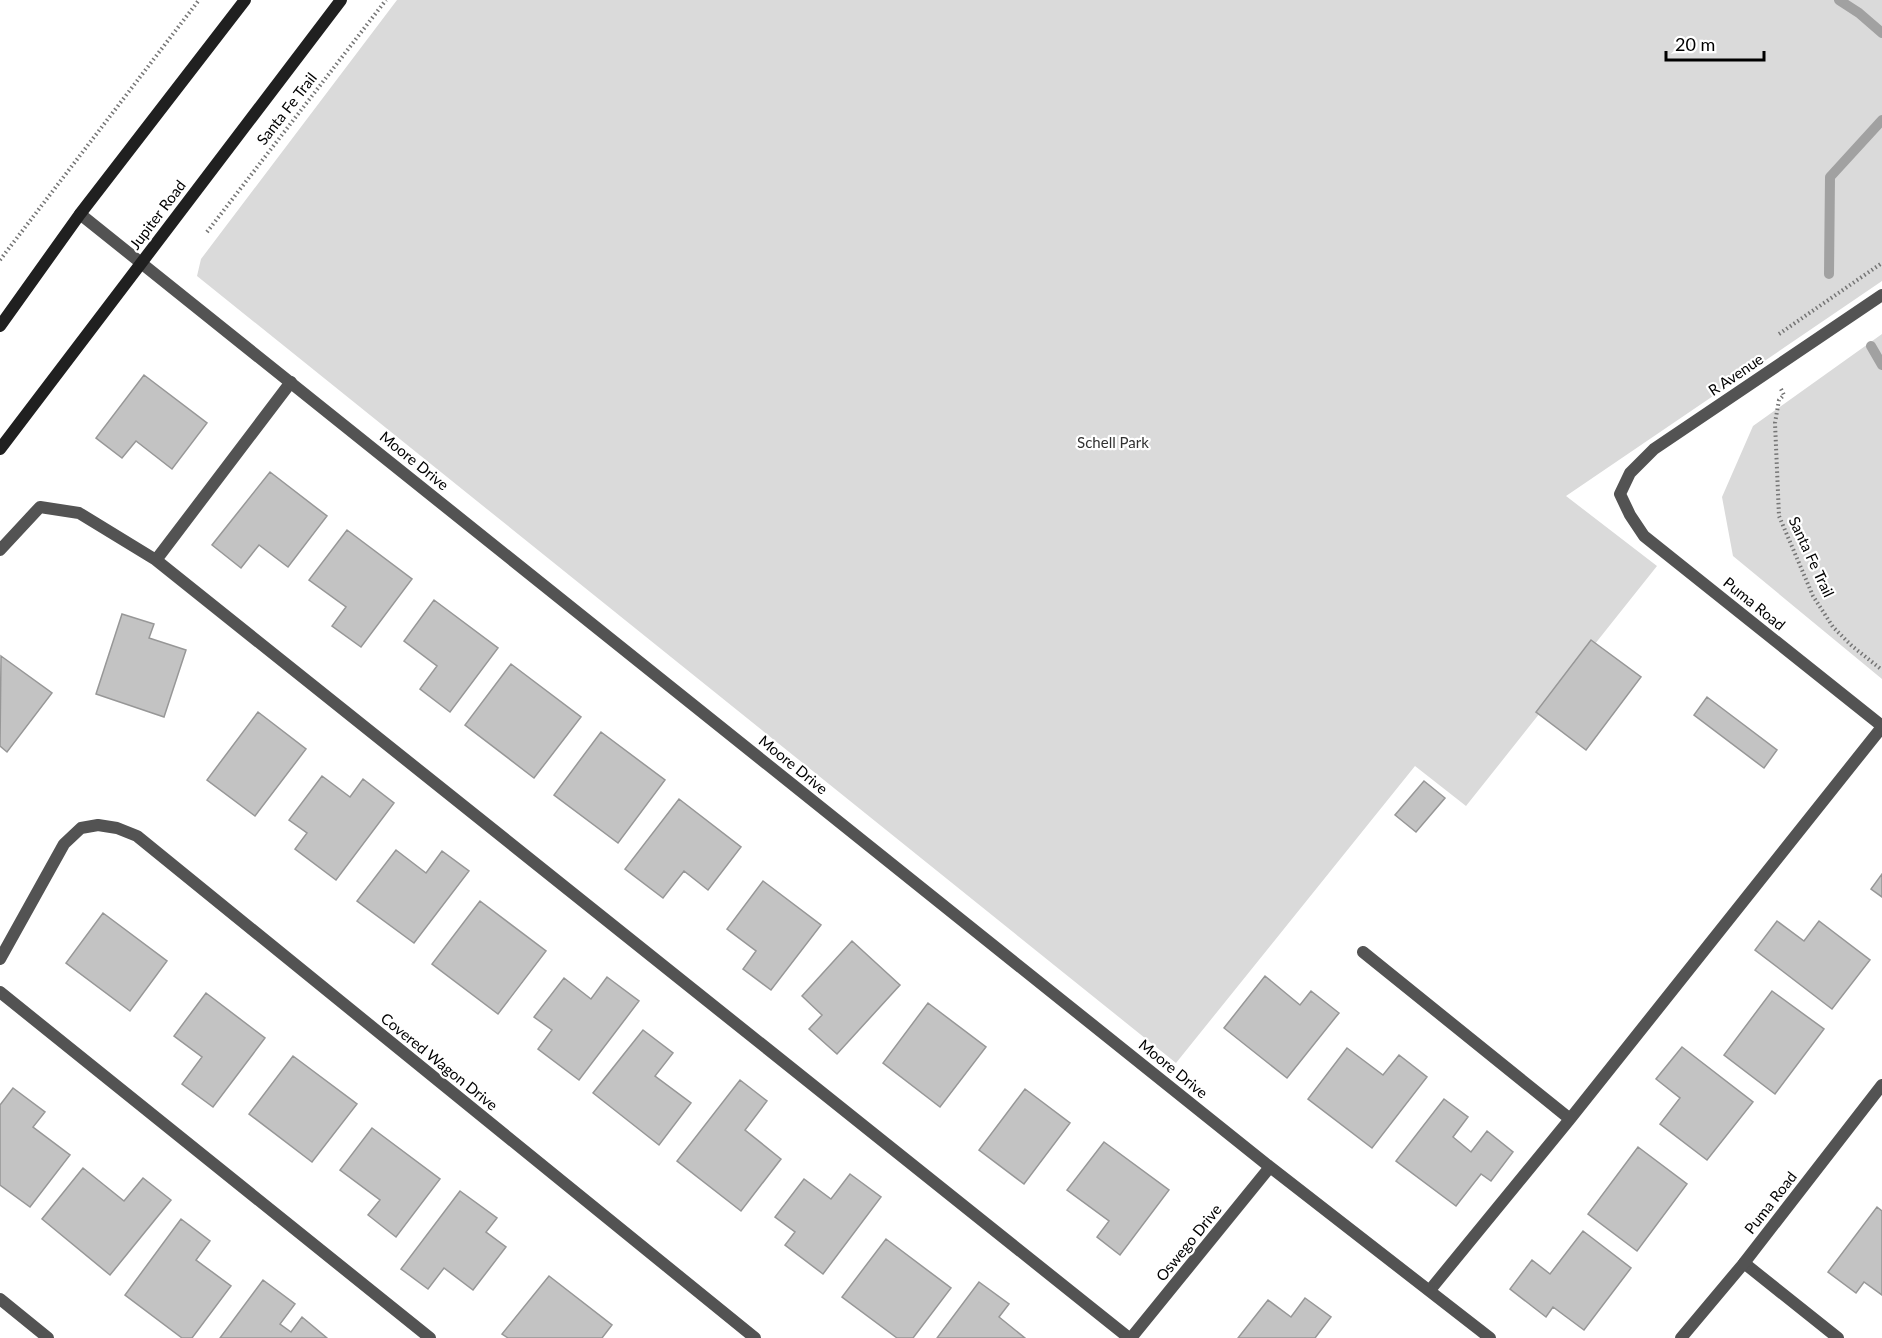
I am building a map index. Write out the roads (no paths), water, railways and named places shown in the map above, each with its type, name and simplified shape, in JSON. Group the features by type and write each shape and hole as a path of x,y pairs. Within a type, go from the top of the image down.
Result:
{"main road":[{"path":"0,326 80,214 245,0"},
{"name":"Jupiter Road","path":"0,449 341,0"}],"street":[{"name":"Moore Drive","path":"80,214 1270,1167 1490,1338"},
{"name":"R Avenue","path":"1620,494 1630,473 1654,449 1882,295"},
{"path":"156,561 291,382"},
{"name":"Puma Road","path":"1620,494 1630,516 1644,536 1882,726"},
{"path":"0,549 40,507 80,513 156,561 1130,1338"},
{"path":"1430,1290 1570,1119 1882,726"},
{"name":"Covered Wagon Drive","path":"0,958 64,844 81,828 98,825 117,828 137,836 755,1338"},
{"path":"1363,952 1570,1119"},
{"path":"0,992 430,1338"},
{"name":"Puma Road","path":"1681,1338 1744,1263 1880,1091"},
{"name":"Oswego Drive","path":"1130,1338 1270,1167"},
{"path":"1744,1263 1838,1338"},
{"path":"0,1299 48,1338"}],"waterway":[{"path":"1839,0 1859,13 1882,33"},
{"path":"1829,274 1830,177 1882,120"},
{"path":"1871,346 1882,365"}],"park label":[{"name":"Schell Park","path":"1113,443"}]}
